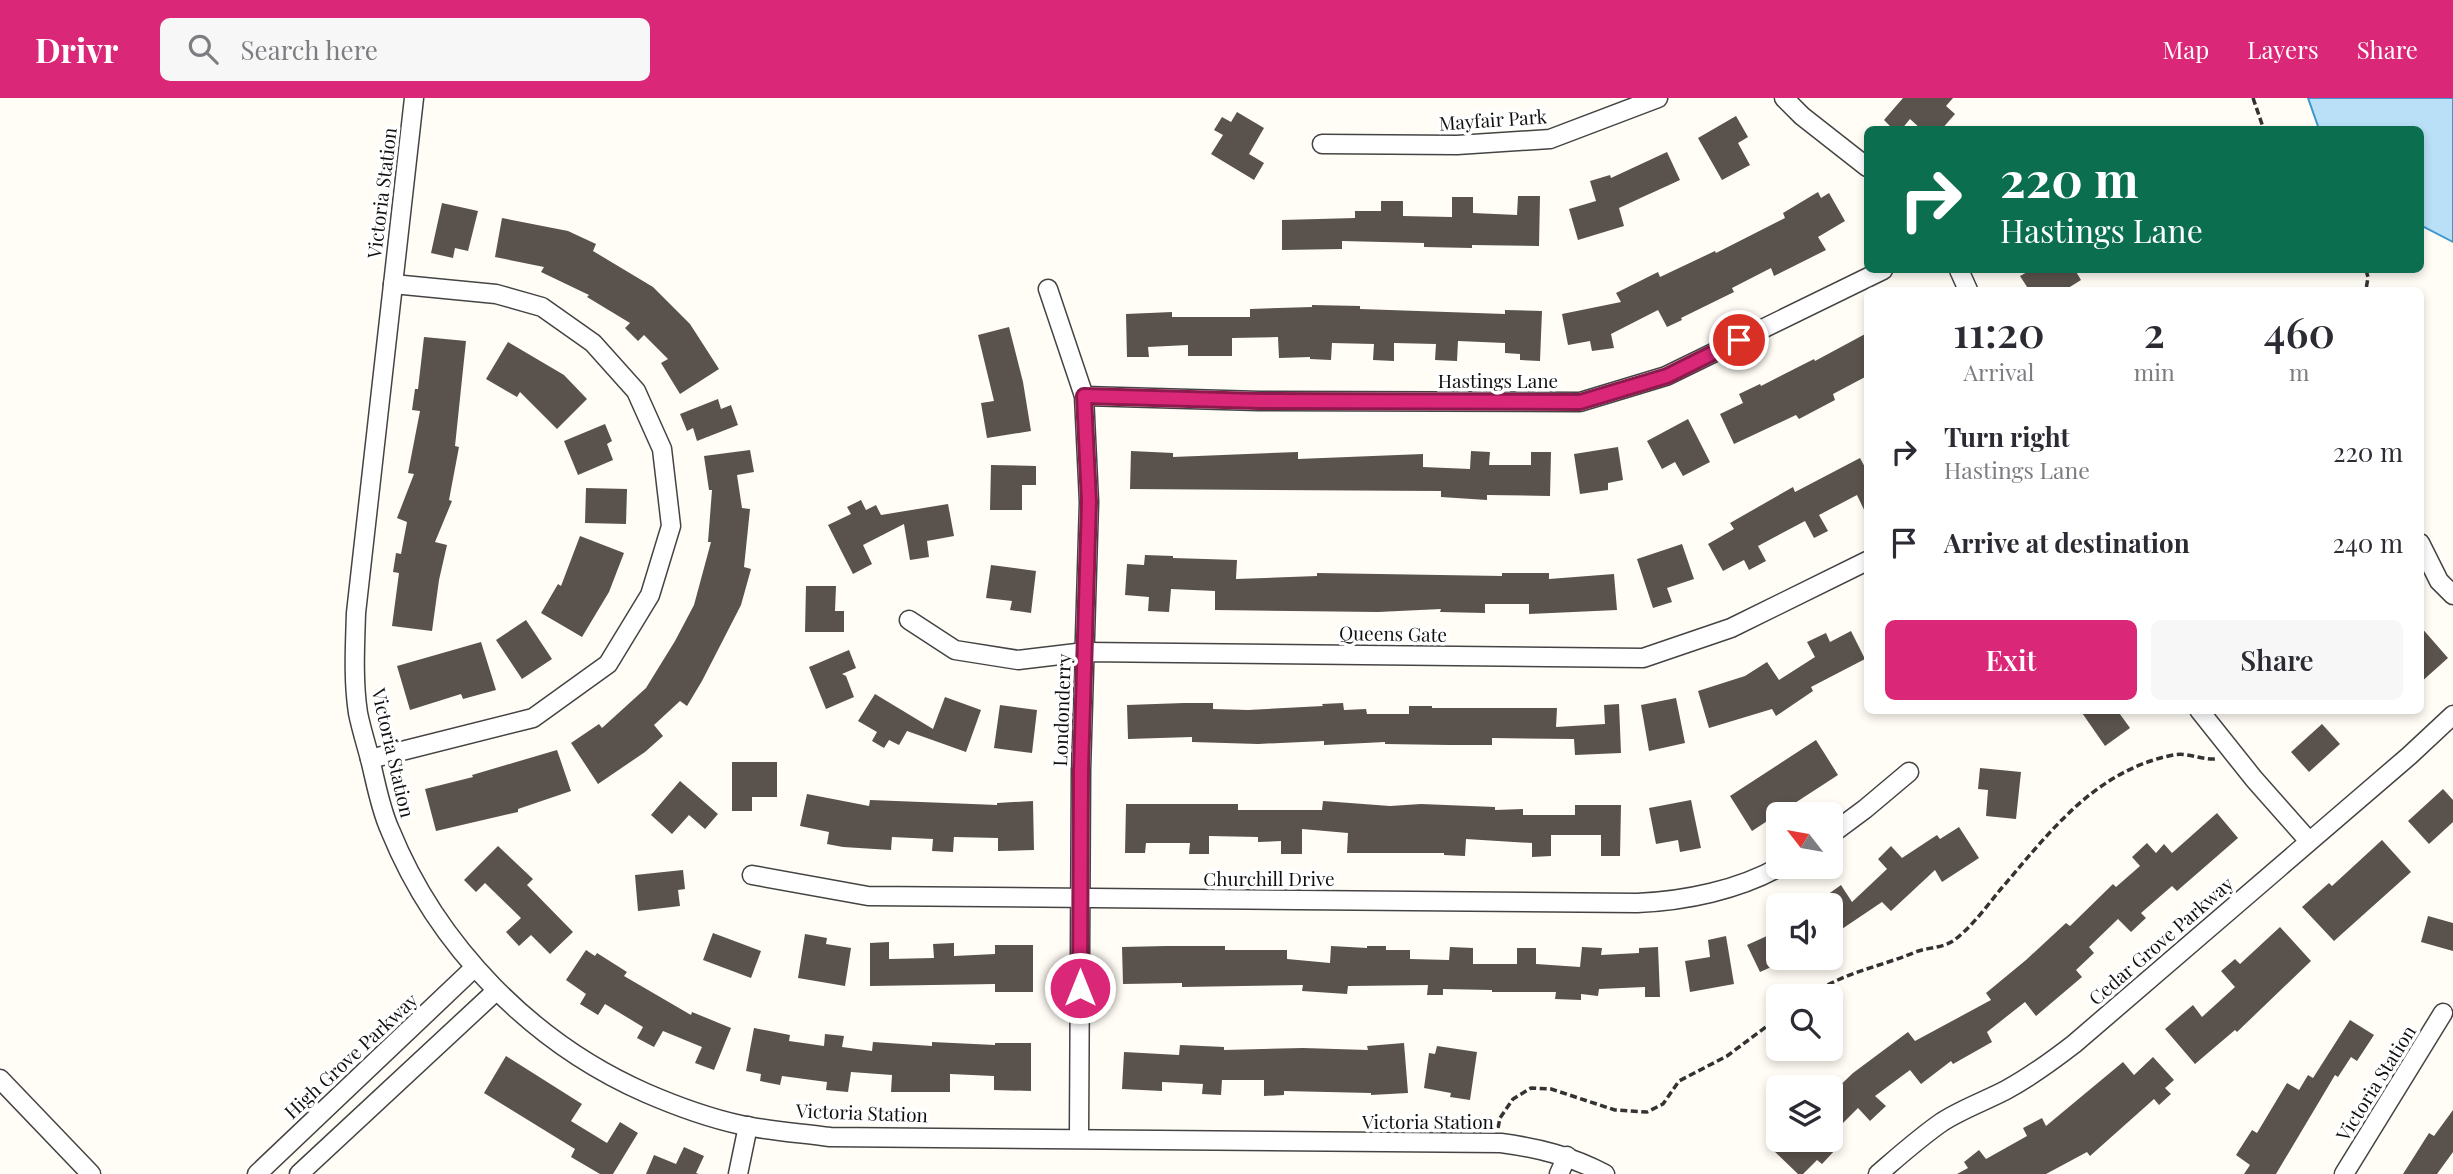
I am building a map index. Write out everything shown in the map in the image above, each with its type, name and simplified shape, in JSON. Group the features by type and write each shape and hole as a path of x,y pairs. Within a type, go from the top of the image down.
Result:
{"street":[{"name":"Victoria Station","path":"414,98 356,612 354,665 359,713 382,809 402,856 430,906 474,968 496,991 547,1033 601,1070 646,1093 699,1113 748,1126 830,1137 1495,1143 1537,1148 1567,1156 1605,1174"},
{"name":"Mayfair Park","path":"1322,144 1457,145 1550,139 1658,98"},
{"path":"1784,98 1802,116 1864,165"},
{"name":"Hastings Lane","path":"1084,396 1259,401 1580,402 1667,376 1878,273"},
{"path":"370,759 533,718 608,664 650,595 671,526 662,449 636,391 593,343 542,307 496,294 393,284"},
{"name":"Londonderry","path":"1048,289 1084,396 1089,502 1079,1138"},
{"path":"2424,551 2439,581 2453,595"},
{"name":"Queens Gate","path":"909,620 955,650 1018,660 1085,652 1643,658 1731,628 1864,562"},
{"path":"2202,714 2308,840"},
{"name":"Cedar Grove Parkway","path":"1878,1174 1944,1121 1973,1104 2004,1091 2047,1065 2409,756 2453,715"},
{"path":"1843,826 1909,772"},
{"name":"Churchill Drive","path":"752,876 868,896 1664,902 1697,896 1766,873"},
{"name":"High Grove Parkway","path":"257,1174 474,968"},
{"path":"299,1174 496,991"},
{"name":"Victoria Station","path":"2344,1174 2443,1013"},
{"path":"0,1079 91,1174"},
{"path":"738,1174 748,1126"},
{"path":"1559,1174 1567,1156"}],"path":[{"path":"2253,98 2263,126"},
{"path":"1830,984 1867,967 1904,958 1914,952 1941,947 1955,939 2067,814 2119,773 2171,755 2184,753 2211,759 2235,755"},
{"path":"1495,1143 1500,1118 1513,1099 1531,1088 1551,1089 1615,1110 1647,1112 1663,1104 1679,1081 1727,1056 1766,1027"}],"water":[{"path":"2308,98 2453,98 2453,242 2424,227 2424,126 2318,126"}],"building":[{"path":"1903,98 1953,98 1946,106 1955,114 1944,126 1918,126 1910,119 1904,126 1890,126 1884,120"},
{"path":"1237,112 1264,128 1249,154 1264,163 1254,180 1211,154 1223,135 1214,130 1222,117 1231,122"},
{"path":"1736,116 1748,137 1738,143 1750,165 1722,180 1698,138"},
{"path":"1667,152 1680,180 1619,208 1624,226 1578,240 1569,209 1596,201 1590,181 1610,175 1611,178"},
{"path":"1818,192 1821,198 1829,193 1845,221 1818,237 1826,250 1774,276 1771,268 1732,288 1734,292 1667,327 1658,310 1611,334 1614,348 1592,351 1590,341 1568,345 1562,314 1621,302 1616,293 1658,272 1660,277 1715,251 1716,253 1785,218 1783,213"},
{"path":"1518,196 1540,196 1539,246 1424,247 1424,243 1342,241 1342,249 1282,250 1282,220 1355,218 1355,211 1381,211 1381,201 1403,201 1403,216 1452,217 1452,197 1473,197 1473,213 1517,215"},
{"path":"442,203 478,211 468,251 455,248 453,258 431,253"},
{"path":"502,218 568,231 596,244 593,251 653,287 690,324 719,369 680,394 661,363 668,359 644,335 638,341 625,328 630,323 587,297 589,295 541,272 544,267 495,257"},
{"path":"2026,273 2077,273 2081,280 2070,287 2027,287 2020,276"},
{"path":"1312,305 1505,314 1505,310 1542,311 1540,361 1520,360 1520,354 1505,353 1505,343 1458,341 1457,361 1435,360 1436,344 1394,343 1394,361 1373,360 1374,344 1332,343 1331,360 1310,357 1279,358 1278,337 1232,338 1232,356 1188,356 1188,345 1148,347 1149,357 1127,357 1126,314 1172,312 1172,317 1250,317 1250,309"},
{"path":"1009,327 1023,382 1031,431 987,438 981,403 994,401 978,335"},
{"path":"1864,335 1864,378 1833,394 1835,400 1799,419 1796,415 1734,444 1720,414 1743,403 1739,394 1814,359 1815,361"},
{"path":"424,337 466,341 455,446 459,447 449,500 452,501 435,542 447,545 432,631 392,626 399,573 393,572 396,553 401,554 407,522 397,518 414,474 408,473 420,411 412,410 415,389 418,389"},
{"path":"508,342 564,375 587,399 557,429 520,392 517,397 486,379"},
{"path":"718,399 721,409 731,405 738,425 697,441 693,428 687,431 680,414"},
{"path":"1688,419 1710,462 1683,476 1675,462 1662,469 1647,441"},
{"path":"605,424 612,441 607,444 613,460 578,475 564,441"},
{"path":"1618,447 1623,480 1608,483 1608,490 1580,494 1574,454"},
{"path":"750,450 754,472 737,475 742,508 750,509 744,567 751,569 741,605 687,706 680,701 654,725 663,736 645,752 598,784 571,743 599,724 602,728 646,688 694,605 711,542 708,542 712,490 709,490 704,456"},
{"path":"1131,451 1173,453 1173,457 1298,452 1298,459 1423,454 1423,467 1470,469 1471,451 1490,452 1489,465 1531,465 1531,452 1551,452 1550,496 1487,495 1487,500 1441,497 1441,491 1130,489"},
{"path":"1860,458 1864,465 1864,510 1857,495 1819,515 1828,531 1814,538 1805,521 1758,546 1766,561 1749,570 1744,560 1723,571 1708,544 1734,529 1730,523 1793,487 1795,492"},
{"path":"991,465 1036,466 1036,485 1022,485 1022,510 990,510"},
{"path":"586,488 627,489 626,524 585,523"},
{"path":"861,500 866,510 876,505 881,515 948,504 954,536 927,541 929,557 910,560 904,524 863,545 872,564 853,574 828,525 851,514 847,507"},
{"path":"580,536 624,553 609,592 582,637 541,613 558,584 561,586"},
{"path":"1682,544 1694,579 1667,588 1672,602 1653,608 1637,559"},
{"path":"1145,555 1237,560 1236,579 1317,576 1317,573 1502,576 1502,573 1549,573 1549,579 1614,574 1617,610 1529,614 1529,604 1485,604 1485,613 1440,612 1441,609 1378,612 1215,610 1215,591 1171,589 1169,612 1148,611 1149,597 1125,595 1127,564 1144,565"},
{"path":"991,565 1036,571 1031,613 1010,610 1012,601 986,598"},
{"path":"806,586 836,586 835,611 844,611 844,632 805,632"},
{"path":"526,620 552,659 522,679 496,640"},
{"path":"1851,631 1864,660 1811,687 1813,691 1776,716 1772,709 1709,728 1698,691 1745,676 1767,662 1779,680 1815,657 1807,642 1826,633 1830,642"},
{"path":"2424,631 2448,658 2424,679"},
{"path":"481,642 496,690 463,699 461,694 410,710 397,666"},
{"path":"849,650 856,668 842,674 846,676 854,697 826,709 809,667"},
{"path":"875,694 933,729 945,697 981,710 966,752 907,731 899,745 889,740 884,748 872,741 877,732 858,721"},
{"path":"1676,698 1685,743 1649,751 1641,705"},
{"path":"1213,703 1213,709 1248,710 1343,703 1344,710 1366,709 1367,714 1409,714 1409,706 1557,708 1556,727 1605,724 1604,705 1619,704 1621,753 1575,755 1574,739 1492,738 1492,745 1385,742 1324,745 1324,741 1258,744 1192,742 1192,737 1128,739 1127,705"},
{"path":"1000,705 1037,710 1032,753 994,748"},
{"path":"2083,714 2120,714 2130,728 2105,746"},
{"path":"2322,724 2340,744 2309,772 2291,752"},
{"path":"1816,740 1838,775 1797,802 1766,802 1766,822 1752,831 1730,796"},
{"path":"557,750 571,791 518,809 518,812 436,831 425,789"},
{"path":"732,762 777,762 777,797 752,797 752,811 732,811"},
{"path":"1980,768 2021,772 2016,819 1986,816 1988,790 1978,789"},
{"path":"680,781 718,814 705,829 689,815 672,834 651,815"},
{"path":"2443,789 2453,800 2453,822 2429,844 2408,821"},
{"path":"807,794 869,806 870,800 997,805 1033,801 1034,850 998,851 998,838 954,837 953,852 932,851 933,839 892,837 891,850 827,844 829,832 800,826"},
{"path":"1691,800 1701,848 1680,852 1678,840 1656,844 1649,808"},
{"path":"1323,801 1390,806 1421,804 1495,807 1495,810 1523,809 1523,815 1575,815 1575,805 1621,805 1620,856 1601,856 1601,835 1551,835 1551,856 1532,857 1532,843 1466,839 1465,856 1444,853 1347,853 1348,833 1302,829 1302,854 1281,854 1281,841 1258,842 1258,837 1209,836 1209,854 1189,854 1190,843 1146,843 1145,853 1125,853 1126,804 1238,804 1238,810 1322,810"},
{"path":"2217,813 2238,838 2177,891 2172,886 2141,913 2146,918 2131,932 2118,919 2089,947 2094,953 2076,970 2082,977 2036,1016 2025,1002 1987,1032 1992,1042 1953,1064 1951,1061 1921,1084 1910,1070 1875,1096 1886,1106 1870,1121 1858,1108 1843,1123 1843,1083 1853,1073 1908,1032 1915,1041 1991,1000 1986,993 2066,923 2070,926 2113,884 2116,887 2140,866 2132,857 2147,843 2156,853 2164,844 2172,853"},
{"path":"1959,827 1979,858 1942,882 1935,870 1891,911 1882,902 1843,928 1843,893 1830,893 1841,885 1852,902 1887,869 1878,859 1891,846 1902,858 1937,835 1940,839"},
{"path":"2382,840 2411,872 2334,941 2302,907 2329,883 2332,886"},
{"path":"498,846 533,879 527,885 573,932 550,954 531,935 519,946 506,932 521,918 485,883 476,892 464,880"},
{"path":"683,870 685,889 678,890 680,906 638,911 635,875"},
{"path":"2428,916 2453,923 2453,951 2421,942"},
{"path":"2280,927 2311,961 2237,1032 2235,1030 2195,1064 2165,1029 2193,1005 2202,1017 2235,987 2221,971 2235,959 2240,964"},
{"path":"713,933 761,951 751,978 703,960"},
{"path":"805,934 827,938 826,944 851,948 845,986 798,978"},
{"path":"1726,936 1734,984 1690,992 1685,961 1710,957 1708,940"},
{"path":"1766,936 1766,969 1760,972 1747,945"},
{"path":"889,942 889,959 934,958 933,944 954,943 954,956 995,954 995,945 1033,945 1033,992 995,992 995,984 870,986 870,943"},
{"path":"1331,946 1386,946 1386,950 1410,950 1410,959 1449,960 1450,947 1473,948 1473,964 1517,964 1517,948 1536,948 1536,964 1580,967 1582,947 1602,948 1601,955 1639,953 1639,948 1658,947 1660,997 1645,997 1645,987 1599,989 1598,996 1581,994 1581,1000 1555,999 1556,992 1443,989 1443,995 1427,995 1428,985 1348,986 1347,994 1302,991 1303,985 1182,987 1182,983 1123,984 1122,947 1287,950 1287,959 1330,963"},
{"path":"586,950 595,956 597,953 627,972 624,976 691,1015 692,1012 731,1028 714,1070 695,1063 702,1047 663,1031 654,1047 637,1038 643,1027 605,1004 598,1015 580,1004 586,994 566,980"},
{"path":"2350,1020 2374,1035 2357,1061 2351,1057 2338,1077 2335,1075 2276,1174 2244,1174 2250,1165 2236,1155 2252,1130 2257,1133 2287,1083 2299,1090 2308,1075 2313,1078"},
{"path":"754,1028 790,1035 789,1041 824,1046 825,1034 844,1036 842,1047 872,1051 873,1042 932,1046 932,1042 995,1045 1031,1043 1031,1091 994,1090 994,1076 950,1074 950,1092 891,1092 892,1075 851,1072 848,1092 826,1090 827,1082 782,1076 780,1085 760,1081 761,1074 746,1071"},
{"path":"1404,1043 1408,1093 1371,1095 1284,1091 1284,1095 1264,1096 1264,1080 1222,1080 1221,1095 1202,1094 1203,1084 1162,1082 1162,1091 1122,1089 1124,1052 1179,1055 1180,1045 1224,1047 1224,1050 1368,1050 1367,1046"},
{"path":"1437,1046 1477,1052 1470,1100 1450,1097 1451,1093 1424,1088 1429,1053 1435,1054"},
{"path":"506,1056 582,1104 571,1121 607,1143 620,1122 638,1133 613,1174 600,1174 571,1157 575,1149 484,1093"},
{"path":"2153,1057 2174,1080 2165,1088 2171,1094 2159,1105 2154,1099 2090,1156 2087,1152 2046,1174 1957,1174 1968,1168 1964,1162 1979,1150 1986,1159 2027,1136 2023,1128 2042,1118 2046,1126 2123,1062 2134,1075"},
{"path":"2453,1110 2453,1152 2437,1174 2403,1174 2429,1133 2434,1136"},
{"path":"684,1147 704,1156 696,1173 699,1174 646,1174 654,1155 676,1164"},
{"path":"1775,1152 1833,1152 1822,1164 1817,1160 1803,1174 1798,1174"}],"route":[{"path":"1080,988 1081,770 1089,502 1084,396 1259,401 1580,402 1667,376 1739,340"}]}
